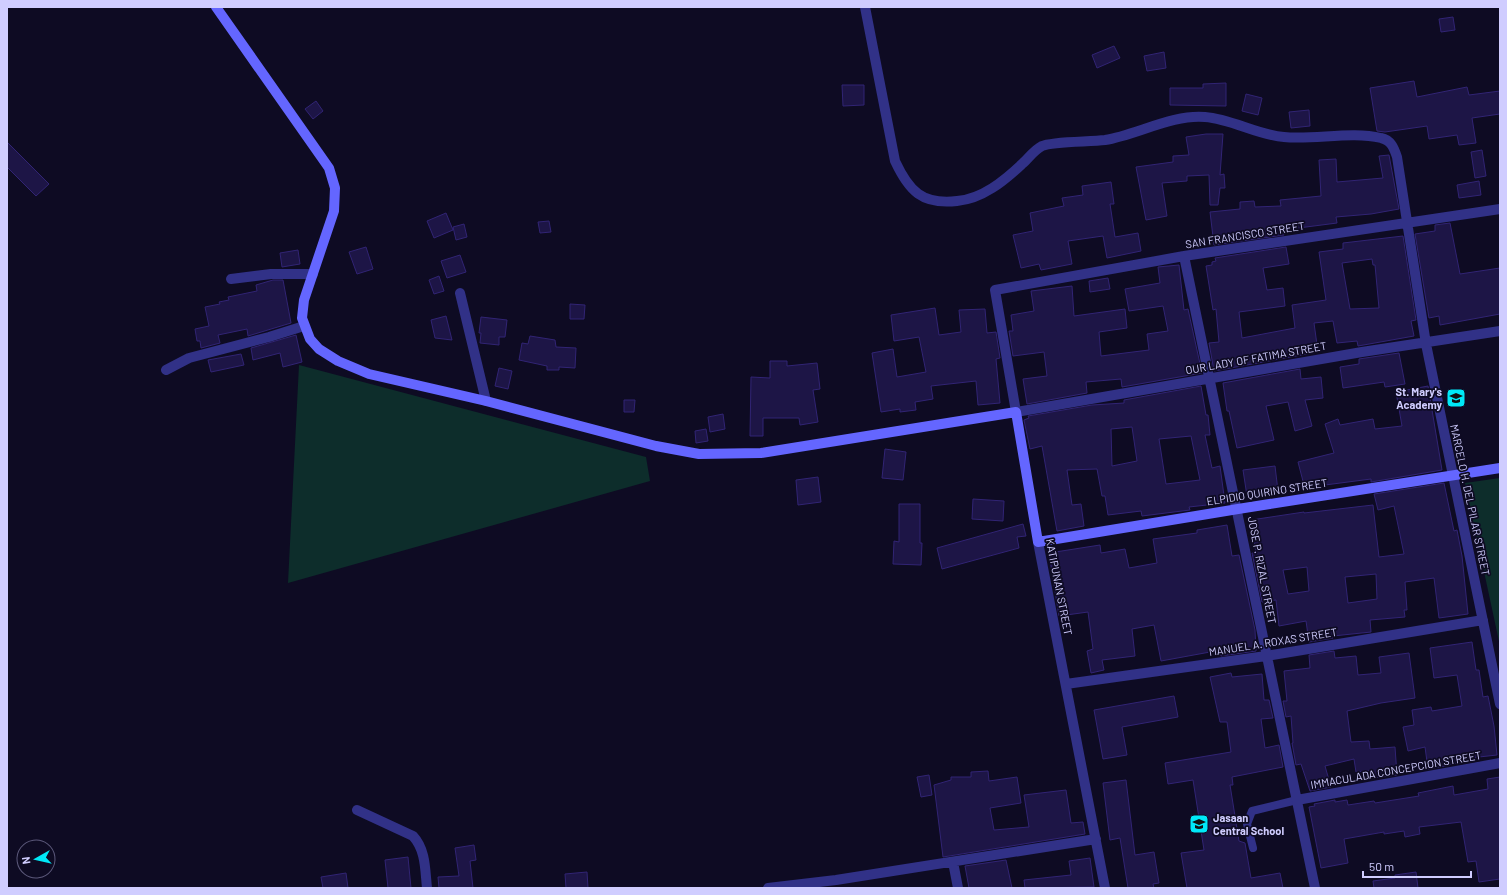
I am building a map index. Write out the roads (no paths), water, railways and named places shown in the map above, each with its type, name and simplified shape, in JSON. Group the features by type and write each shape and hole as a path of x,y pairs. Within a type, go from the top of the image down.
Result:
{"street":[{"path":"216,7 299,123 329,168 333,178 336,200 334,211 302,309 304,326 310,339 319,349 344,364 369,374 486,401 656,446 700,454 761,453 1016,412"},
{"name":"MARCELO H. DEL PILAR STREET","path":"865,7 895,161 904,180 914,192 928,200 958,201 977,196 1010,175 1043,146 1115,138 1158,124 1194,117 1206,116 1262,133 1284,137 1362,136 1381,138 1388,141 1394,147 1398,157 1426,344 1500,704"},
{"name":"SAN FRANCISCO STREET","path":"995,290 1184,256 1500,208"},
{"name":"JOSE P. RIZAL STREET","path":"1184,256 1238,509 1266,656 1315,888"},
{"path":"231,279 283,274 313,274"},
{"name":"KATIPUNAN STREET","path":"995,290 1038,542 1105,888"},
{"path":"460,293 486,401"},
{"path":"166,370 193,357 304,326"},
{"name":"OUR LADY OF FATIMA STREET","path":"1016,412 1210,378 1500,331"},
{"name":"ELPIDIO QUIRINO STREET","path":"1038,542 1500,468"},
{"name":"MANUEL A. ROXAS STREET","path":"1066,684 1266,656 1483,620"},
{"name":"IMMACULADA CONCEPCION STREET","path":"1297,800 1500,763"},
{"path":"357,810 414,836 422,849 428,888"},
{"path":"768,888 836,884 953,862 1096,839"},
{"path":"953,862 958,888"}],"lane":[{"path":"1253,848 1247,824 1252,811 1297,800"}],"place":[{"name":"St. Mary's Academy","path":"1456,398"},
{"name":"Jasaan Central School","path":"1199,824"}]}
